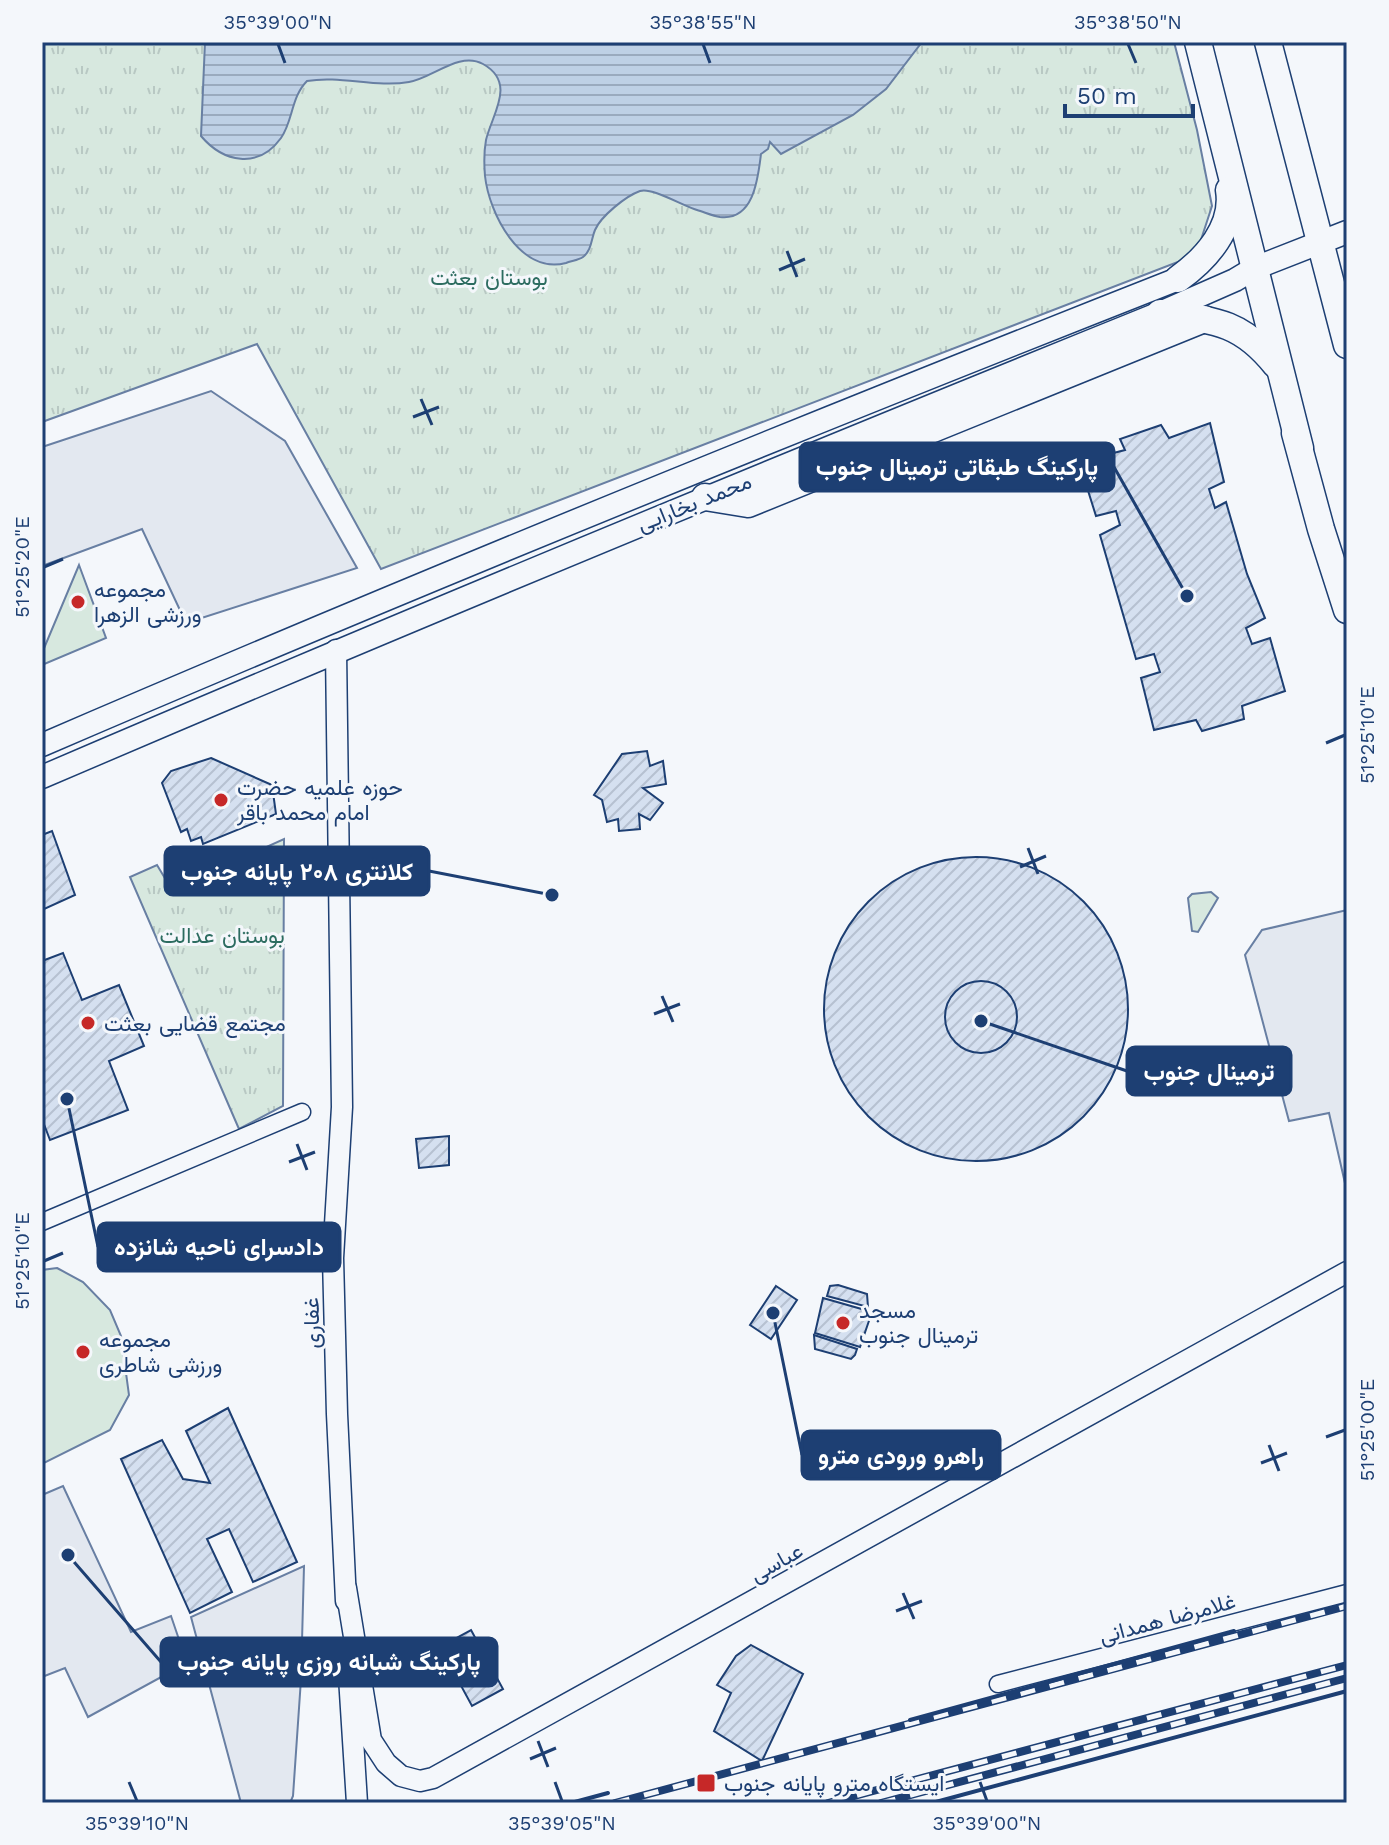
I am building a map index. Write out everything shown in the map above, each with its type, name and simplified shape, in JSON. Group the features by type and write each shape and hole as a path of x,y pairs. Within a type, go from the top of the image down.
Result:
{"highway":[{"path":"1198,42 1321,529 1347,610"},
{"path":"1268,42 1347,345"},
{"path":"1178,279 1214,247 1231,199 1215,107"},
{"path":"1160,313 1226,324 1249,335 1277,366 1300,448"},
{"path":"705,497 748,504 1204,319"}],"main road":[{"name":"محمد بخارایی","path":"42,777 336,650 1160,313 1255,268 1347,232"},
{"name":"محمد بخارایی","path":"42,745 300,635 896,390 1178,279"},
{"path":"300,635 336,650"}],"street":[{"name":"غفاری","path":"336,650 342,1107 333,1258 349,1702 357,1803"},
{"path":"42,1222 302,1112"},
{"name":"عباسی","path":"346,1588 371,1740 386,1763 401,1776 420,1781 433,1778 1347,1272"},
{"name":"غلامرضا همدانی","path":"998,1684 1347,1593"}],"green space":[{"name":"بوستان بعثت","path":"42,42 1174,42 1197,130 1212,206 1196,255 381,569 257,344 42,422"},
{"name":"مجموعه ورزشی الزهرا","path":"79,565 106,638 42,665 42,653"},
{"name":"بوستان عدالت","path":"284,839 283,1106 239,1129 130,877 157,865 172,890"},
{"path":"1211,892 1218,898 1198,932 1192,931 1188,898 1192,894"},
{"name":"مجموعه ورزشی شاطری","path":"57,1268 83,1282 110,1310 121,1336 129,1395 110,1430 42,1464 42,1270"}],"shaded area":[{"path":"211,391 285,441 357,568 186,623 142,529 42,566 42,447"},
{"path":"1347,910 1347,1192 1329,1113 1289,1121 1245,955 1262,930"},
{"path":"63,1486 131,1632 171,1616 187,1663 88,1717 65,1668 42,1677 42,1495"},
{"path":"304,1566 301,1679 293,1796 290,1803 241,1803 191,1617"}],"water":[{"path":"205,42 922,42 886,89 853,115 781,154 770,142 768,149 761,154 752,196 740,212 717,216 660,194 640,191 608,213 595,230 583,257 566,263 549,264 534,260 521,251 500,223 493,207 485,176 485,153 500,90 499,80 483,64 474,61 455,63 409,82 307,81 298,94 281,138 262,155 241,159 220,152 201,136"}],"building":[{"path":"1210,423 1224,482 1209,489 1215,508 1226,502 1247,574 1265,618 1246,628 1252,644 1270,638 1285,691 1242,706 1244,719 1202,731 1196,720 1154,730 1141,678 1160,672 1154,654 1136,659 1100,535 1120,525 1116,511 1096,516 1079,462 1125,450 1120,439 1161,425 1169,438"},
{"path":"647,751 650,766 663,761 666,784 643,788 663,803 650,820 639,814 640,829 619,831 618,819 607,822 602,800 594,795 622,754"},
{"name":"حوزه علمیه حضرت امام محمد باقر","path":"211,758 272,785 276,814 203,844 201,837 191,841 187,829 181,832 162,783 171,771"},
{"path":"52,831 75,895 42,910 42,835"},
{"path":"961,857 991,857 1020,863 1048,875 1073,891 1094,912 1110,937 1122,965 1128,1024 1117,1067 1103,1094 1084,1117 1061,1136 1034,1150 991,1161 961,1161 932,1155 904,1143 879,1127 858,1106 842,1081 830,1053 824,1024 824,994 830,965 842,937 858,912 879,891 904,875 932,863"},
{"name":"مجتمع قضایی بعثت","path":"63,953 82,1000 119,985 144,1046 109,1061 128,1110 50,1140 42,1119 42,961"},
{"path":"981,981 1001,987 1011,997 1017,1017 1011,1037 1001,1047 981,1053 961,1047 951,1037 945,1017 951,997 961,987"},
{"path":"449,1136 449,1165 419,1168 416,1139"},
{"path":"838,1285 867,1294 868,1307 827,1296 830,1286"},
{"path":"776,1286 797,1300 771,1339 750,1325"},
{"name":"مسجد ترمینال جنوب","path":"823,1298 872,1312 860,1347 815,1333"},
{"path":"814,1335 857,1349 855,1355 851,1359 815,1349"},
{"path":"228,1408 297,1562 253,1582 229,1529 207,1539 232,1592 190,1613 121,1459 162,1440 183,1479 210,1483 186,1431"},
{"path":"471,1630 503,1689 472,1706 440,1647"},
{"path":"751,1645 803,1674 762,1761 714,1731 731,1693 717,1685 736,1656"}],"railway":[{"path":"615,1803 1347,1606"},
{"path":"828,1803 1347,1665"},
{"path":"881,1803 1347,1678"}],"wall":[{"path":"910,1720 1234,1631"},
{"path":"932,1803 1347,1691"},
{"path":"571,1803 608,1793"}],"place":[{"name":"پارکینگ طبقاتی ترمینال جنوب","path":"1187,596"},
{"name":"مجموعه ورزشی الزهرا","path":"78,602"},
{"name":"حوزه علمیه حضرت امام محمد باقر","path":"221,800"},
{"name":"کلانتری ۲۰۸ پایانه جنوب","path":"552,895"},
{"name":"ترمینال جنوب","path":"981,1021"},
{"name":"مجتمع قضایی بعثت","path":"88,1023"},
{"name":"دادسرای ناحیه شانزده","path":"67,1099"},
{"name":"راهرو ورودی مترو","path":"773,1313"},
{"name":"مسجد ترمینال جنوب","path":"843,1323"},
{"name":"مجموعه ورزشی شاطری","path":"83,1352"},
{"name":"پارکینگ شبانه روزی پایانه جنوب","path":"68,1555"},
{"name":"ایستگاه مترو پایانه جنوب","path":"706,1783"}]}
